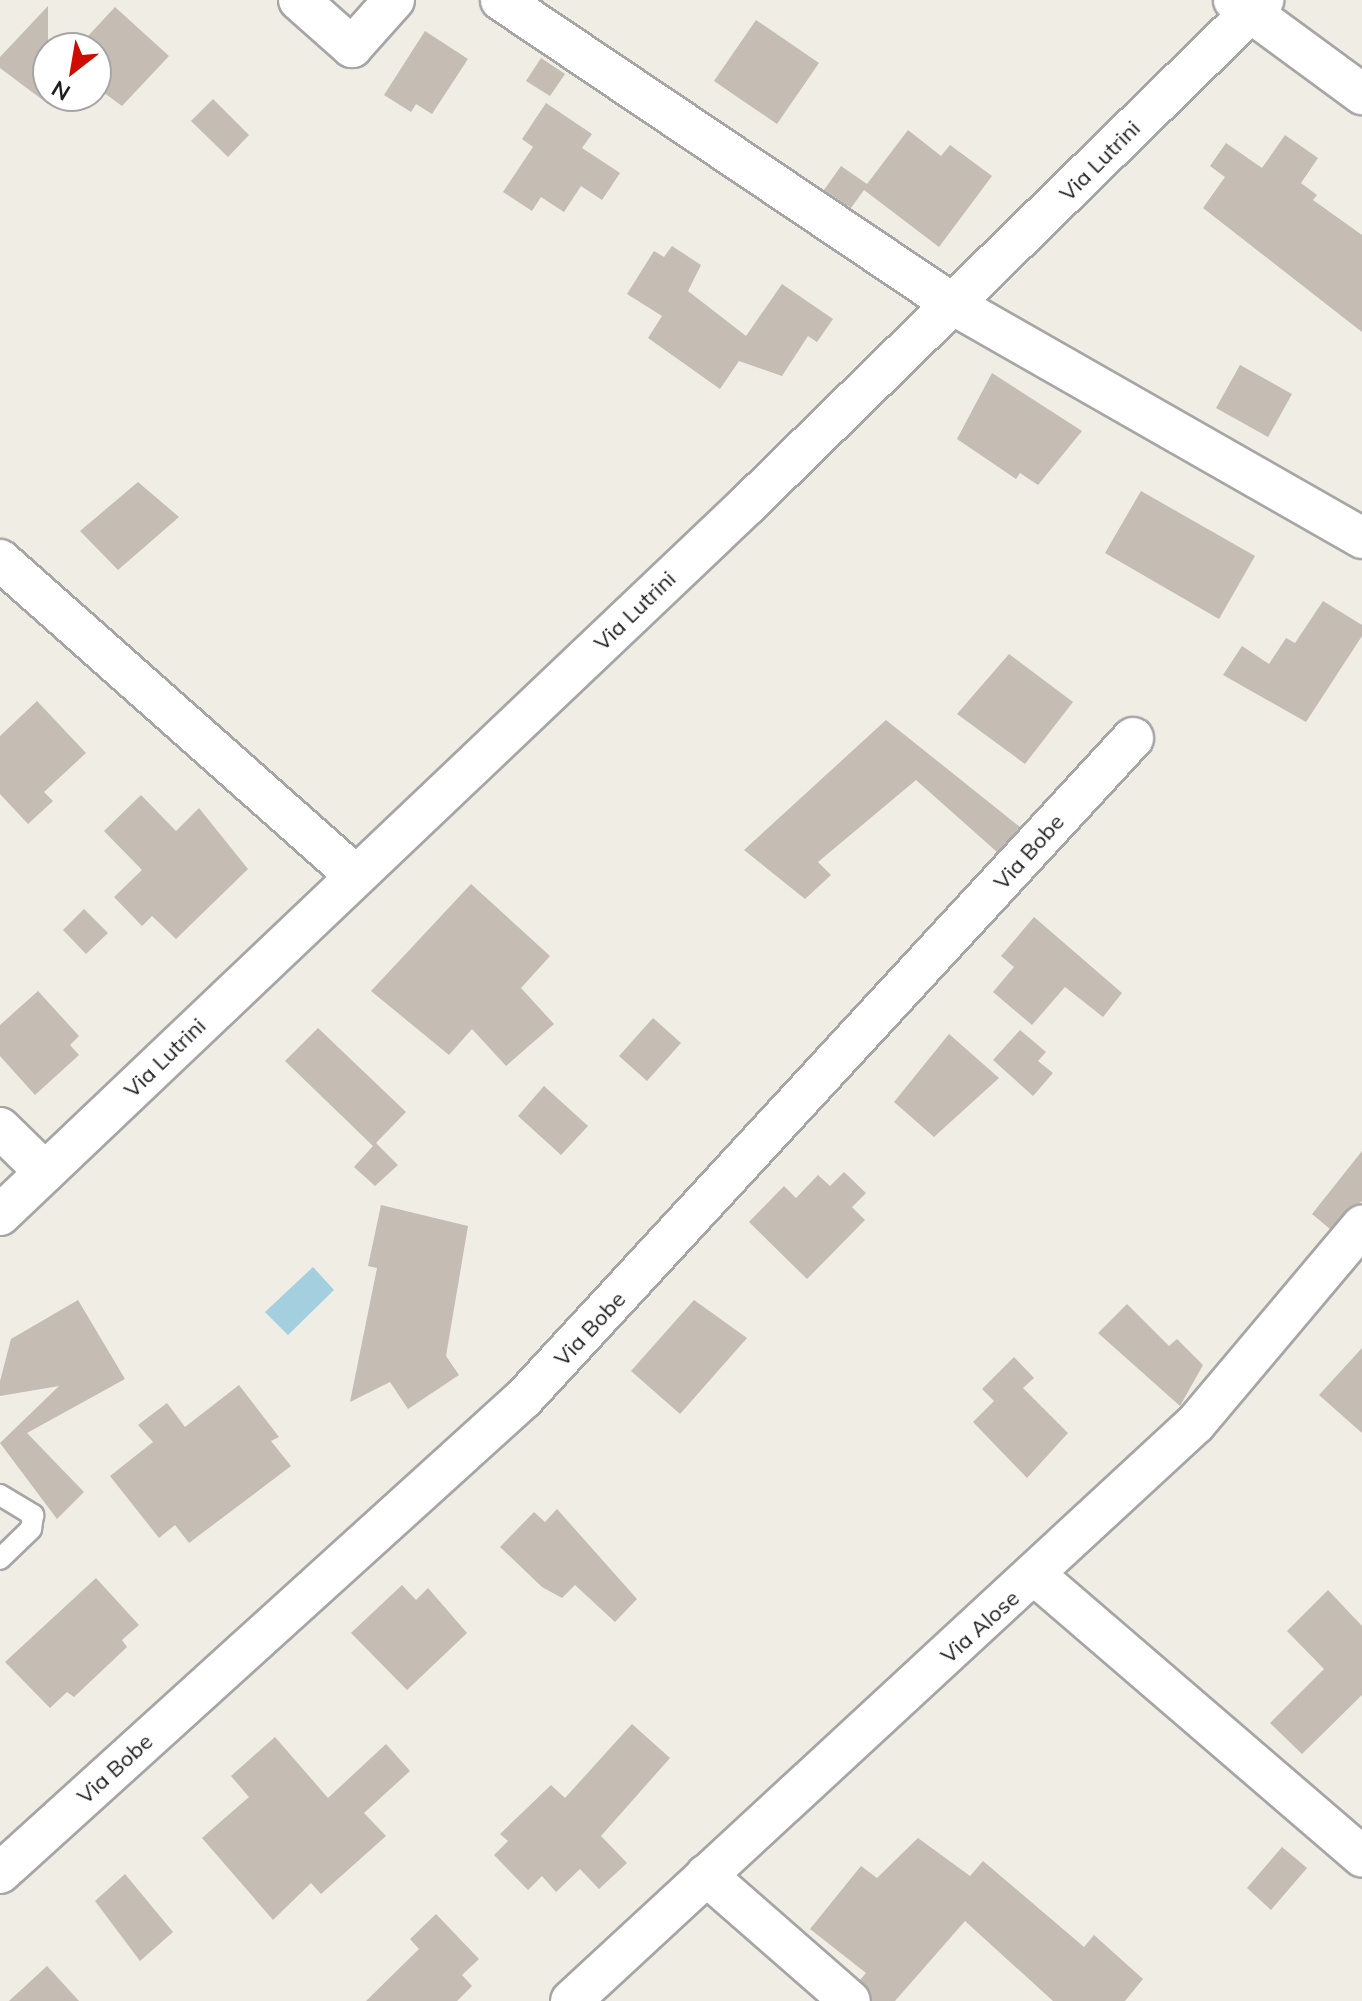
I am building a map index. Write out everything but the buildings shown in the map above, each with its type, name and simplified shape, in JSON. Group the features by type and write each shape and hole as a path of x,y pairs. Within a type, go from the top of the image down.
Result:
{"street":[{"path":"299,0 352,47 394,0"},
{"path":"501,0 954,305 1362,538"},
{"path":"1249,4 1362,94"},
{"name":"Via Lutrini","path":"0,1215 954,305 1249,4"},
{"path":"0,560 356,876"},
{"name":"Via Bobe","path":"0,1873 524,1398 1133,738"},
{"path":"0,1128 45,1172"},
{"name":"Via Alose","path":"571,2001 1036,1576 1196,1423 1355,1248"},
{"path":"1036,1576 1362,1856"},
{"path":"706,1875 850,2001"}],"lane":[{"path":"0,1495 33,1515 31,1529 0,1559"}],"water":[{"path":"313,1267 334,1290 288,1335 265,1312"}]}
